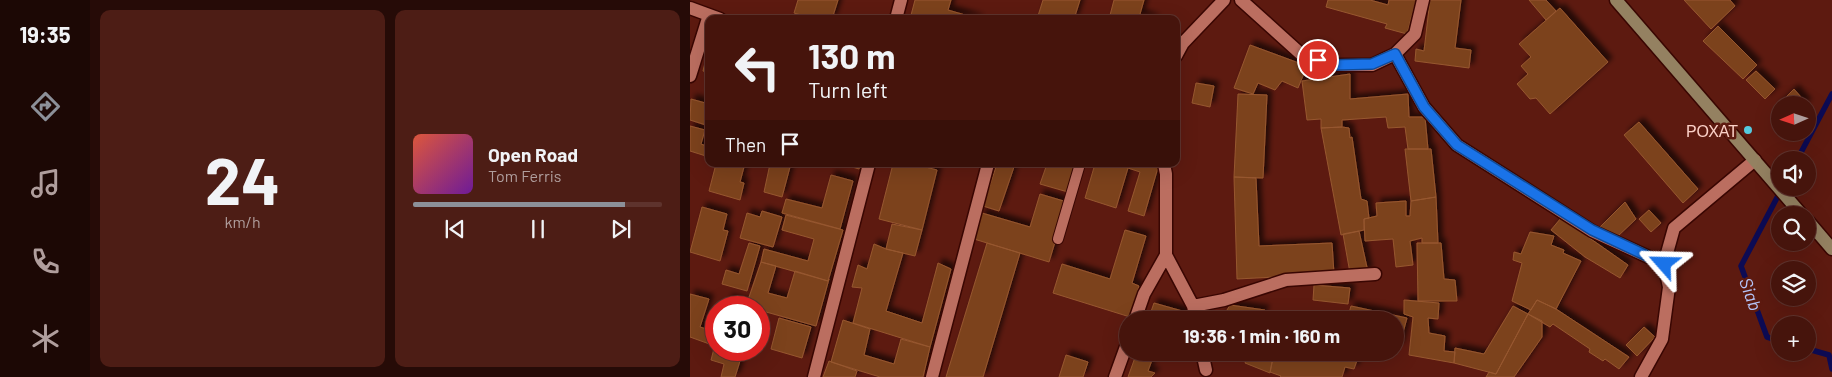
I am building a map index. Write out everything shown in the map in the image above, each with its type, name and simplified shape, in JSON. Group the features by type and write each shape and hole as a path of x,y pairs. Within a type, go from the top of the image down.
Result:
{"main road":[{"path":"1616,0 1794,206"},
{"path":"1816,231 1832,250"}],"street":[{"path":"897,15 901,0"},
{"path":"1180,49 1183,43 1224,0"},
{"path":"1241,0 1302,55 1334,65 1372,64 1395,54 1415,34 1423,0"},
{"path":"690,8 709,15"},
{"path":"690,76 705,39"},
{"path":"1395,54 1424,107 1457,145 1592,230 1664,264"},
{"path":"1641,377 1662,339 1669,287 1664,264 1674,228 1755,160"},
{"path":"814,377 868,167"},
{"path":"932,377 987,167"},
{"path":"1165,167 1166,255 1194,306 1195,311"},
{"path":"1138,311 1144,294 1166,255"},
{"path":"1194,306 1224,300 1286,280 1376,274"},
{"path":"1115,377 1121,361"},
{"path":"1204,361 1206,370"}],"lane":[{"path":"1058,239 1079,167"}],"building":[{"path":"798,0 838,0 833,15 801,15 794,13"},
{"path":"915,0 951,0 948,10 965,15 911,15"},
{"path":"1043,0 1080,0 1075,15 1038,15"},
{"path":"1114,0 1144,0 1140,14 1143,15 1110,15"},
{"path":"1328,0 1370,0 1388,5 1389,0 1416,0 1407,34 1385,28 1387,24 1326,7"},
{"path":"1430,0 1461,0 1455,48 1471,50 1469,68 1415,61 1416,49 1424,51"},
{"path":"1529,0 1546,0 1556,11 1546,20"},
{"path":"1684,0 1730,0 1735,6 1711,29"},
{"path":"1560,8 1608,62 1550,114 1536,98 1530,99 1517,84 1528,74 1521,66 1531,57 1519,44"},
{"path":"1718,26 1757,65 1743,79 1703,41"},
{"path":"1250,45 1307,66 1298,88 1282,81 1275,90 1258,83 1253,94 1234,88"},
{"path":"1756,71 1775,89 1765,99 1746,80"},
{"path":"1350,74 1350,99 1408,94 1409,117 1425,117 1428,149 1408,149 1405,127 1388,128 1386,117 1342,120 1342,127 1321,128 1321,119 1307,120 1302,81"},
{"path":"1196,83 1214,86 1210,107 1192,103"},
{"path":"1794,89 1800,96 1787,96"},
{"path":"1238,94 1267,95 1263,178 1234,177"},
{"path":"691,99 705,103 705,125 690,120"},
{"path":"1639,122 1698,189 1683,203 1624,135"},
{"path":"690,126 705,130 701,144 705,146 705,156 690,151"},
{"path":"1321,128 1349,128 1350,138 1352,137 1361,199 1367,201 1369,218 1364,219 1364,230 1341,235"},
{"path":"1405,149 1431,149 1436,197 1411,201"},
{"path":"715,167 744,167 740,182 744,183 740,200 709,191"},
{"path":"769,167 790,167 782,197 764,192"},
{"path":"892,167 926,167 937,170 922,230 879,219"},
{"path":"996,167 1014,167 999,211 983,206"},
{"path":"1046,167 1076,167 1068,192 1040,184"},
{"path":"1094,167 1158,167 1144,216 1128,211 1140,172 1128,168 1116,208 1085,198"},
{"path":"831,175 853,181 840,229 782,213 786,199 822,208"},
{"path":"1234,177 1256,178 1259,246 1332,243 1334,274 1237,279"},
{"path":"1040,194 1067,202 1049,262 974,239 982,213 1030,227"},
{"path":"1436,197 1438,243 1422,243 1422,238 1410,241 1413,265 1396,267 1393,239 1365,241 1364,219 1377,216 1376,203 1406,201 1406,216 1410,216 1411,201"},
{"path":"1625,202 1636,219 1618,236 1599,228"},
{"path":"702,207 727,214 723,230 728,231 720,261 690,252"},
{"path":"1649,210 1661,223 1651,232 1639,219"},
{"path":"762,211 782,217 773,247 740,238 747,213 760,217"},
{"path":"786,215 843,230 828,281 761,262 764,249 808,261 814,239 782,230"},
{"path":"1561,218 1628,265 1620,278 1585,257 1551,230"},
{"path":"892,224 922,230 915,256 886,249"},
{"path":"1125,230 1146,236 1132,283 1139,286 1132,311 1119,311 1119,314 1053,293 1062,264 1110,279"},
{"path":"1359,231 1368,272 1350,273 1343,234"},
{"path":"1530,232 1554,236 1551,245 1564,250 1563,253 1581,261 1556,309 1537,300 1531,310 1512,301 1522,263 1513,260 1514,252 1521,254"},
{"path":"749,243 760,246 747,291 722,284 726,270 739,274"},
{"path":"987,243 1020,253 983,377 946,377"},
{"path":"1417,243 1441,243 1444,279 1455,280 1457,301 1418,301"},
{"path":"874,244 903,253 886,311 922,323 938,263 951,269 930,347 853,323 862,288 852,287 858,265 867,269"},
{"path":"761,262 776,266 768,293 787,298 795,271 828,281 829,279 816,326 770,313 770,296 749,296"},
{"path":"1314,285 1350,288 1348,304 1313,300"},
{"path":"690,294 705,298 705,311 700,327 705,329 705,342 690,337"},
{"path":"1404,300 1439,303 1438,319 1428,318 1429,333 1445,336 1444,351 1455,352 1454,363 1409,355 1413,317 1404,314"},
{"path":"1537,300 1556,309 1629,357 1619,369 1605,359 1603,361 1589,352 1590,349 1553,324 1550,327 1528,314"},
{"path":"1154,303 1182,311 1151,311"},
{"path":"1230,305 1265,310 1264,311 1226,311"},
{"path":"1351,306 1374,311 1350,311"},
{"path":"1513,306 1528,314 1496,374 1454,363 1455,348 1484,354"},
{"path":"1528,314 1542,321 1542,337 1514,377 1486,377 1489,372 1496,374"},
{"path":"1404,317 1407,318 1404,329"},
{"path":"779,318 811,327 802,358 771,349"},
{"path":"843,320 870,329 864,355 894,364 901,339 930,347 923,377 880,377 831,362"},
{"path":"1644,327 1655,337 1637,356 1626,345"},
{"path":"1066,355 1088,362 1083,377 1059,377"},
{"path":"714,361 740,361 735,377 721,377 724,364"},
{"path":"829,361 857,371 855,377 823,377"},
{"path":"1134,361 1152,361 1148,371 1155,373 1151,377 1128,377"},
{"path":"1246,361 1272,361 1270,373 1245,363"},
{"path":"1272,361 1357,361 1354,369 1345,367 1342,377 1280,377 1270,372"}],"waterway":[{"name":"Siab","path":"1802,151 1832,94"},
{"name":"Siab","path":"1771,338 1767,337 1741,266 1778,196"},
{"name":"Siab","path":"1816,351 1829,355 1832,369"}],"place":[{"name":"РОХАТ","path":"1748,130"}],"route":[{"path":"1318,60 1334,65 1372,64 1395,54 1424,107 1457,145 1592,230 1664,264"}]}
